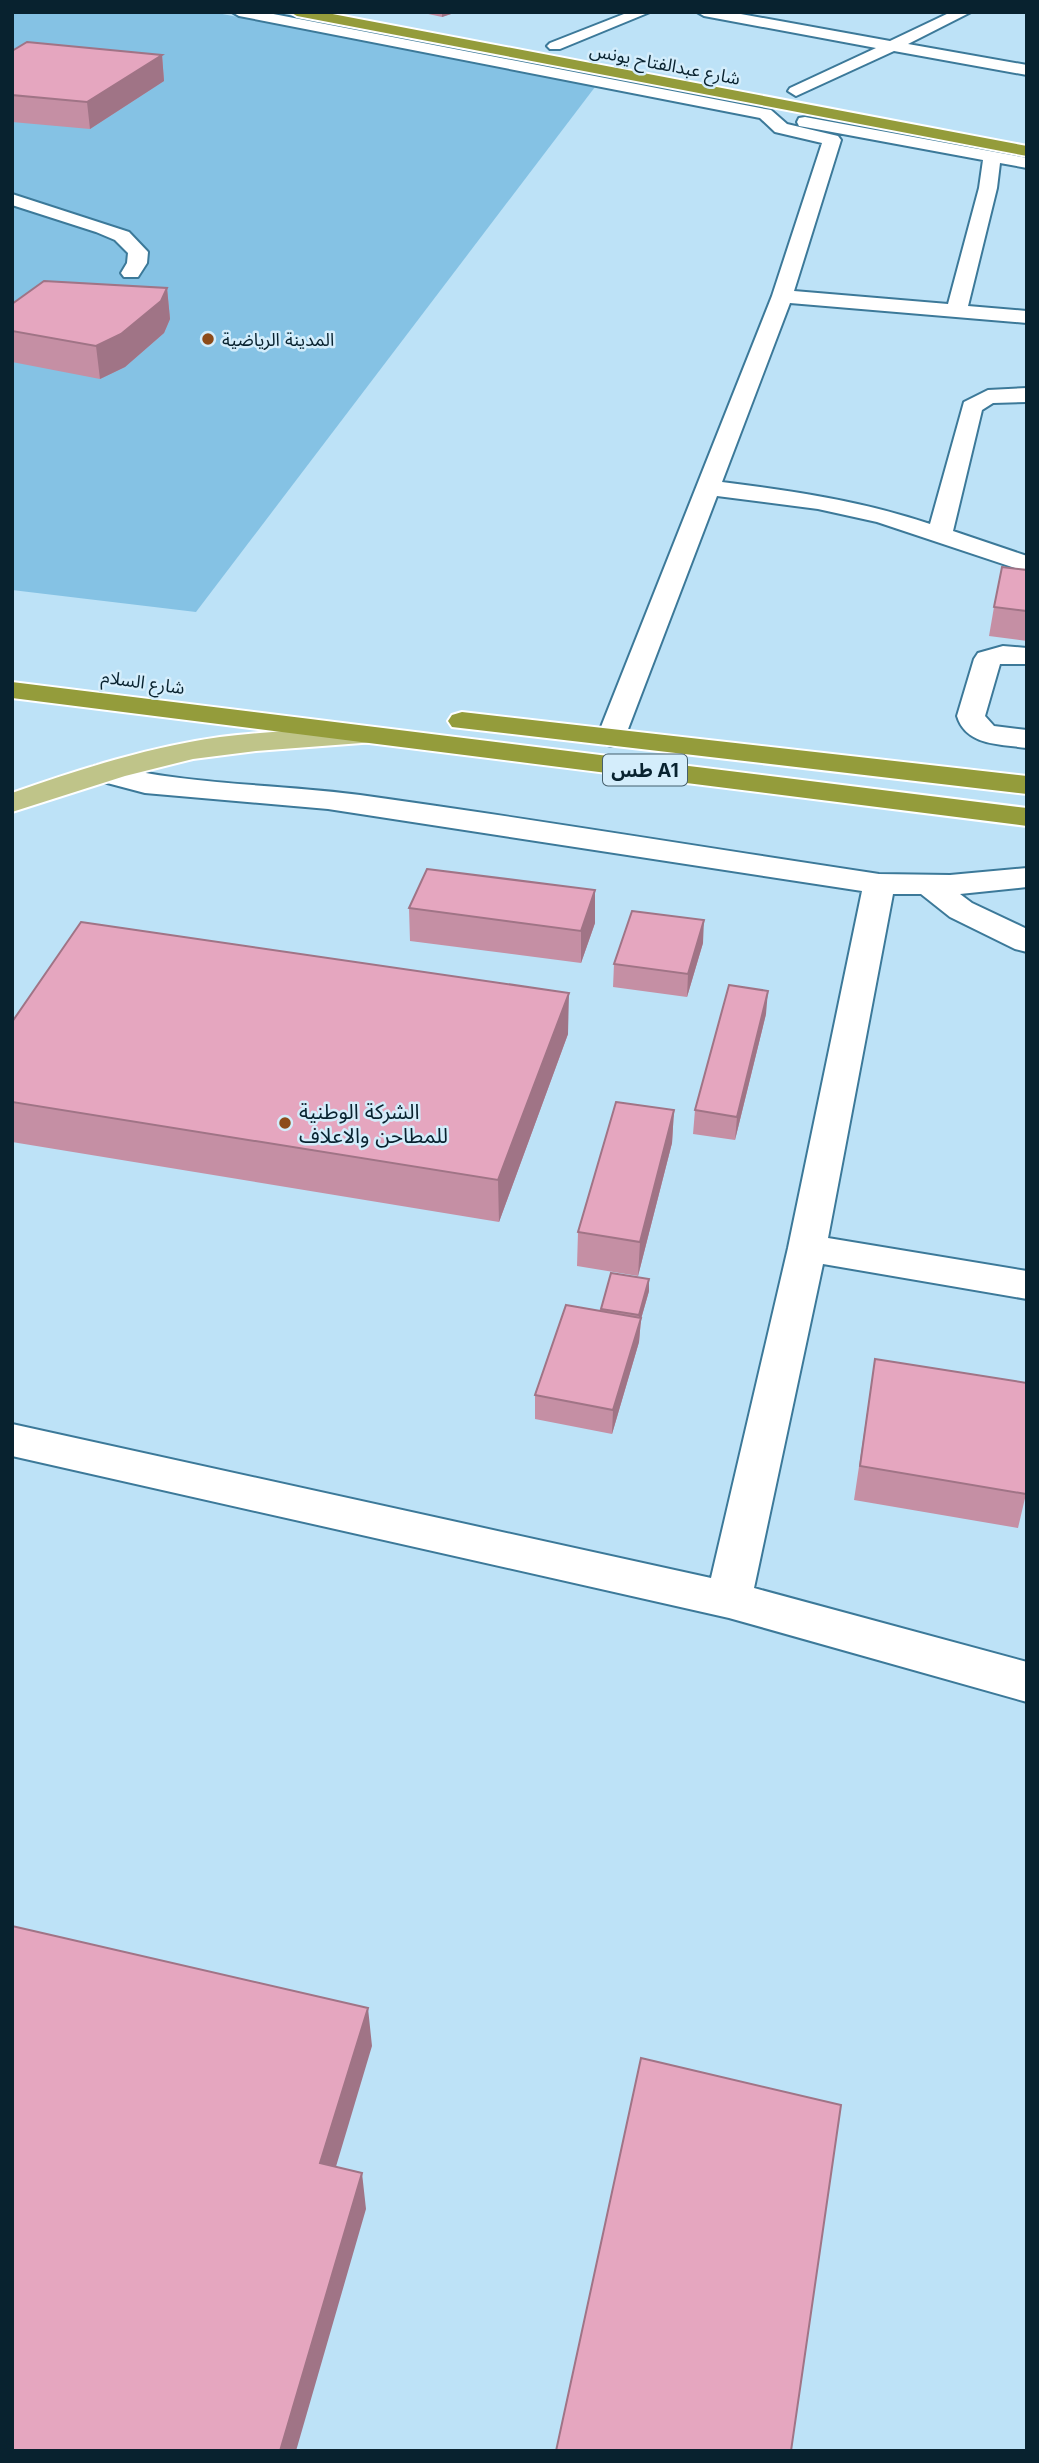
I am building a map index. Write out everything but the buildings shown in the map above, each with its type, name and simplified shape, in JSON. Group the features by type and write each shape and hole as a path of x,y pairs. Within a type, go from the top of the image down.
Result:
{"highway":[{"path":"298,12 338,17 349,16 350,12"},
{"name":"شارع عبدالفتاح يونس","path":"298,12 1027,151"},
{"name":"شارع عبدالفتاح يونس","path":"373,12 1027,134"},
{"path":"411,35 398,27 406,25 458,28"},
{"name":"شارع السلام","path":"12,665 269,711"},
{"name":"شارع السلام","path":"12,690 269,711"},
{"name":"طس A1","path":"269,711 611,737 1027,785"},
{"name":"طس A1","path":"269,711 365,736 1027,817"}],"main road":[{"path":"12,803 102,773 219,746 365,736"}],"street":[{"path":"239,12 1027,163"},
{"path":"555,46 643,12"},
{"path":"704,12 1027,70"},
{"path":"796,91 964,12"},
{"path":"611,737 782,296 832,140 781,128 765,114"},
{"path":"956,311 988,188 992,157"},
{"path":"12,200 122,236 138,252 137,263 131,273"},
{"path":"782,296 1027,317"},
{"path":"940,535 972,407 988,397 1027,395"},
{"path":"707,487 852,509 1027,564"},
{"path":"1027,656 1003,654 988,659 971,716 974,725 986,733 1027,739"},
{"path":"102,773 145,784 328,800 451,817 879,884 930,886 1027,877"},
{"path":"729,1600 807,1248 879,884"},
{"path":"930,886 961,910 1027,942"},
{"path":"807,1248 1027,1285"},
{"path":"12,1440 729,1600 1027,1682"}],"shaded area":[{"name":"المدينة الرياضية","path":"12,12 212,12 595,87 196,612 12,590"}],"place":[{"name":"المدينة الرياضية","path":"208,339"},
{"name":"الشركة الوطنية للمطاحن والاعلاف","path":"285,1123"}]}
